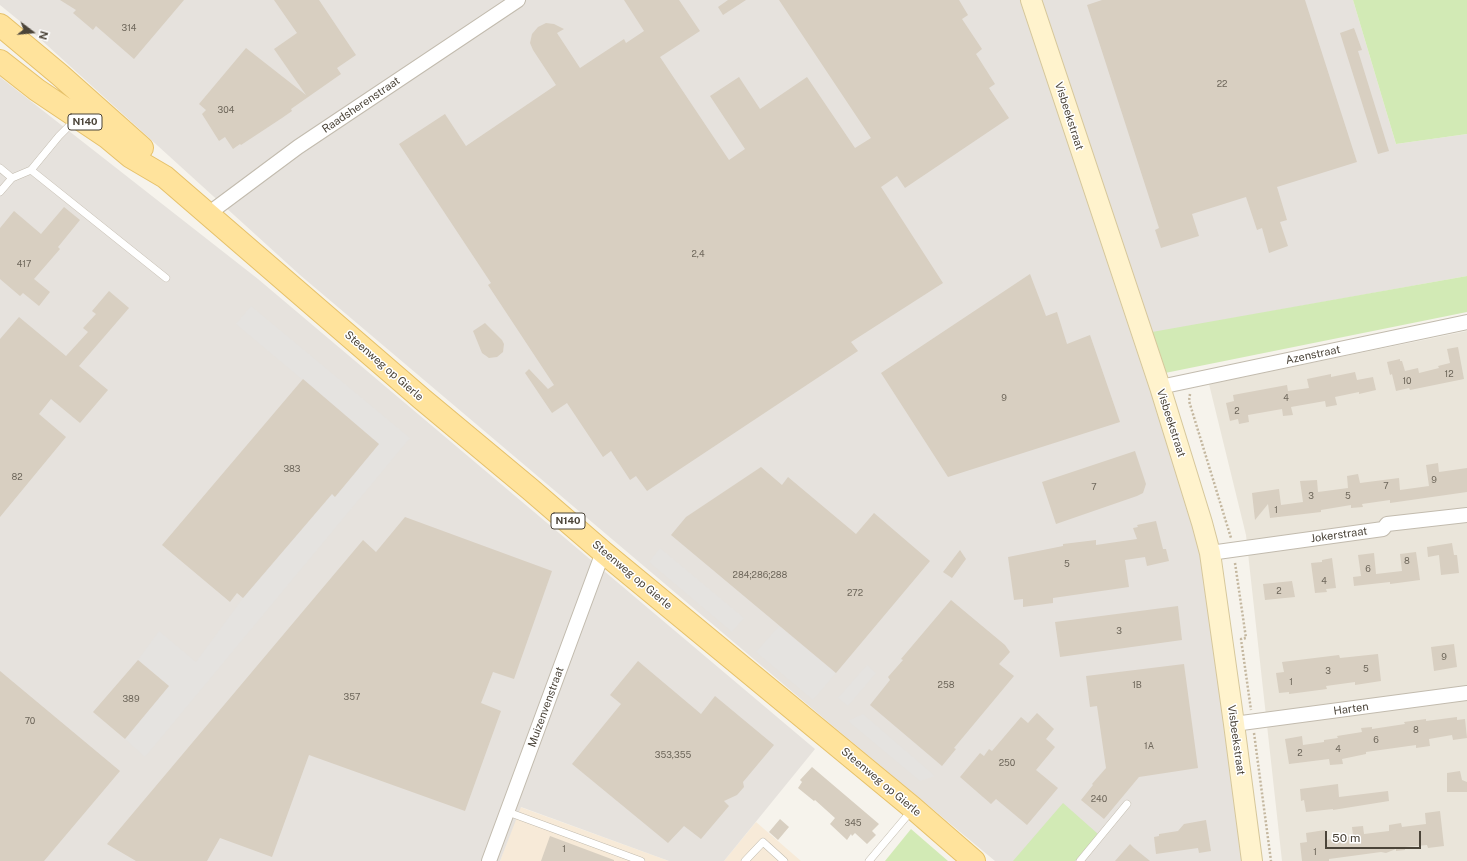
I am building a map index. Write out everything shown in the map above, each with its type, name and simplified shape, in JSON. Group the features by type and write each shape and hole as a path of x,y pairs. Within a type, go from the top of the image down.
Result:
{"main road":[{"name":"Steenweg op Gierle","path":"0,25 60,75 138,144 165,177"},
{"name":"Steenweg op Gierle","path":"0,61 37,90 107,137 132,157 165,177 422,399 603,552 913,808 974,861"}],"street":[{"name":"Raadsherenstraat","path":"208,214 298,147 518,0"},
{"name":"Visbeekstraat","path":"1031,0 1160,387 1195,497 1210,553 1243,723 1252,861"},
{"name":"Azenstraat","path":"1160,387 1467,322"},
{"name":"Jokerstraat","path":"1210,553 1382,529 1387,524 1467,515"},
{"name":"Muizenvenstraat","path":"489,861 603,552"},
{"name":"Harten","path":"1243,723 1467,693"}],"lane":[{"path":"0,192 12,178 31,170 59,136 78,117"},
{"path":"0,168 12,178"},
{"path":"31,170 166,278"},
{"path":"1080,861 1128,804"},
{"path":"869,861 913,808"},
{"path":"508,812 641,861"},
{"path":"745,861 763,842 784,861"}],"path":[{"path":"1193,390 1189,401 1234,549 1246,638 1241,639 1243,723 1272,861"}],"shaded area":[{"path":"0,0 1353,0 1396,144 1467,134 1467,276 1135,336 1203,552 1245,861 995,861 834,727 300,275 27,27 0,5"},
{"path":"0,77 258,279 815,749 724,861 669,861 521,807 500,861 0,861"},
{"path":"251,306 410,438 145,757 125,739 169,686 138,660 159,631 196,662 243,598 332,494 335,497 379,444 236,324"},
{"path":"1467,331 1467,861 1282,861 1246,535 1209,384"},
{"path":"660,548 744,618 732,632 649,562"},
{"path":"779,626 836,673 813,700 756,652"},
{"path":"867,665 876,673 848,706 838,698"},
{"path":"863,714 935,776 920,781 848,721"},
{"path":"520,807 669,861 500,861"},
{"path":"756,822 801,861 724,861"}],"green space":[{"path":"1353,0 1467,0 1467,134 1396,144"},
{"path":"1467,276 1467,312 1165,373 1152,332"},
{"path":"1063,803 1098,834 1075,861 1013,861"},
{"path":"911,829 948,861 885,861"}],"building":[{"path":"60,0 184,0 134,59 96,26 93,30 73,13 76,10"},
{"path":"274,0 319,0 356,55 337,68 341,74 291,109 292,111 282,118 233,149 225,137 219,141 202,114 206,110 199,104 246,48 306,95 274,49 297,33"},
{"path":"624,0 679,0 700,31 660,57 729,160 745,149 710,96 739,77 760,109 807,77 855,148 871,138 779,0 959,0 968,15 962,19 982,49 976,54 995,84 989,88 1009,118 905,188 897,176 881,187 943,283 851,342 858,351 647,491 636,476 630,480 611,451 603,457 567,403 552,413 525,373 529,369 548,389 554,385 488,285 491,283 399,144 445,114 466,146 556,85 530,43 532,34 538,27 546,23 554,24 564,29 557,33 580,68 624,39 626,43 644,31"},
{"path":"728,0 746,0 723,15 718,7"},
{"path":"1102,0 1305,0 1357,162 1277,187 1287,220 1280,222 1288,246 1269,253 1262,228 1257,230 1246,197 1192,214 1199,236 1161,248 1155,230 1159,228 1087,5"},
{"path":"1354,28 1362,50 1358,51 1389,151 1378,154 1340,33"},
{"path":"64,207 80,220 58,247 60,249 34,279 50,292 39,306 23,293 20,296 0,279 0,228 14,211 41,234"},
{"path":"1030,274 1046,316 1057,312 1067,344 1090,335 1120,422 948,477 881,373"},
{"path":"109,291 129,308 79,366 108,390 80,423 51,399 39,414 66,437 0,517 0,339 19,317 66,356 88,332 83,328 96,314 92,311"},
{"path":"485,323 502,340 504,344 503,352 497,357 489,358 482,353 473,331"},
{"path":"1458,347 1464,379 1410,390 1409,388 1396,391 1392,374 1390,375 1387,362 1400,359 1405,371 1418,368 1419,373 1439,368 1438,366 1450,363 1447,349"},
{"path":"1355,372 1357,380 1373,377 1376,390 1335,397 1337,405 1326,407 1325,401 1291,407 1293,415 1283,416 1282,409 1248,415 1249,422 1239,424 1238,419 1230,421 1226,403 1234,401 1233,395 1287,385 1288,391 1309,388 1307,379 1331,374 1331,377"},
{"path":"303,379 379,444 335,497 332,494 243,598 237,593 230,602 162,545"},
{"path":"1135,451 1146,484 1143,493 1056,524 1042,482"},
{"path":"1438,463 1439,472 1467,468 1467,492 1390,503 1390,500 1362,504 1363,507 1351,508 1351,505 1321,510 1321,512 1270,518 1268,504 1255,520 1252,493 1279,489 1281,505 1303,502 1300,481 1317,480 1318,492 1348,488 1347,476 1358,474 1360,483 1399,478 1400,490 1429,486 1426,465"},
{"path":"761,467 782,485 788,477 856,534 874,513 930,561 836,673 671,535 686,517"},
{"path":"405,517 552,571 514,679 493,672 481,703 501,711 465,811 309,755 272,857 220,838 207,861 136,861 107,844 363,540 376,552"},
{"path":"1156,521 1163,549 1166,549 1169,561 1147,566 1145,557 1125,560 1129,587 1053,598 1053,603 1023,607 1023,599 1014,600 1008,557 1063,546 1063,544 1096,540 1096,545 1137,539 1133,528 1138,527 1137,525"},
{"path":"1452,543 1454,555 1457,555 1459,573 1441,575 1439,555 1428,557 1427,547"},
{"path":"960,550 966,559 952,578 943,572"},
{"path":"1416,552 1420,580 1390,584 1390,582 1354,586 1353,577 1361,576 1358,555 1374,553 1376,574 1402,571 1400,554"},
{"path":"1332,558 1336,588 1326,589 1327,592 1315,593 1311,563 1322,562 1322,560"},
{"path":"1292,581 1295,597 1265,600 1263,584"},
{"path":"951,600 1005,645 1010,652 999,664 1014,676 954,748 956,749 942,766 870,705 890,680 888,677 903,660 901,659"},
{"path":"1178,606 1182,640 1060,657 1055,622"},
{"path":"1454,644 1457,667 1434,671 1431,647"},
{"path":"1378,654 1381,681 1355,685 1355,682 1326,686 1327,689 1289,694 1289,692 1279,693 1276,673 1284,672 1282,662 1339,655 1340,658"},
{"path":"138,660 169,686 125,739 93,712"},
{"path":"638,661 701,714 715,696 774,745 743,782 744,787 737,795 724,801 729,806 701,839 684,826 668,843 572,764 621,704 610,695"},
{"path":"1184,664 1198,768 1139,777 1104,819 1081,800 1106,768 1097,706 1090,707 1086,676"},
{"path":"0,671 120,771 44,861 0,861"},
{"path":"1037,713 1054,729 1046,739 1055,747 1036,770 1058,788 1027,825 996,799 991,804 960,777 980,753 984,756 989,749 992,751 1021,717 1028,723"},
{"path":"1457,717 1457,720 1465,719 1467,738 1453,740 1452,735 1429,739 1430,746 1416,748 1416,745 1366,752 1366,754 1342,759 1343,764 1330,765 1329,759 1289,764 1285,739 1302,736 1303,745 1324,742 1324,740 1338,738 1337,736 1362,732 1361,728 1372,727 1372,729 1405,724 1404,722"},
{"path":"812,767 879,824 872,831 876,835 867,844 855,833 852,836 851,834 847,840 830,824 835,818 815,800 814,801 798,788 802,782 800,780"},
{"path":"1460,771 1462,780 1467,782 1467,792 1447,792 1447,773"},
{"path":"1338,784 1339,797 1388,791 1389,801 1333,810 1306,812 1304,800 1301,801 1300,789"},
{"path":"1440,811 1444,846 1428,848 1427,845 1405,847 1405,850 1396,851 1396,849 1386,853 1381,852 1329,859 1329,861 1302,861 1300,843 1307,842 1306,833 1325,830 1326,840 1353,836 1352,827 1363,826 1364,834 1389,831 1389,825 1401,823 1402,827 1426,824 1425,813"},
{"path":"780,819 789,827 778,840 769,832"},
{"path":"1206,820 1211,851 1199,853 1198,848 1156,854 1154,837 1159,836 1159,834 1178,831 1184,824"},
{"path":"550,836 614,860 614,861 541,861"},
{"path":"1130,844 1134,848 1150,861 1115,861"}]}
